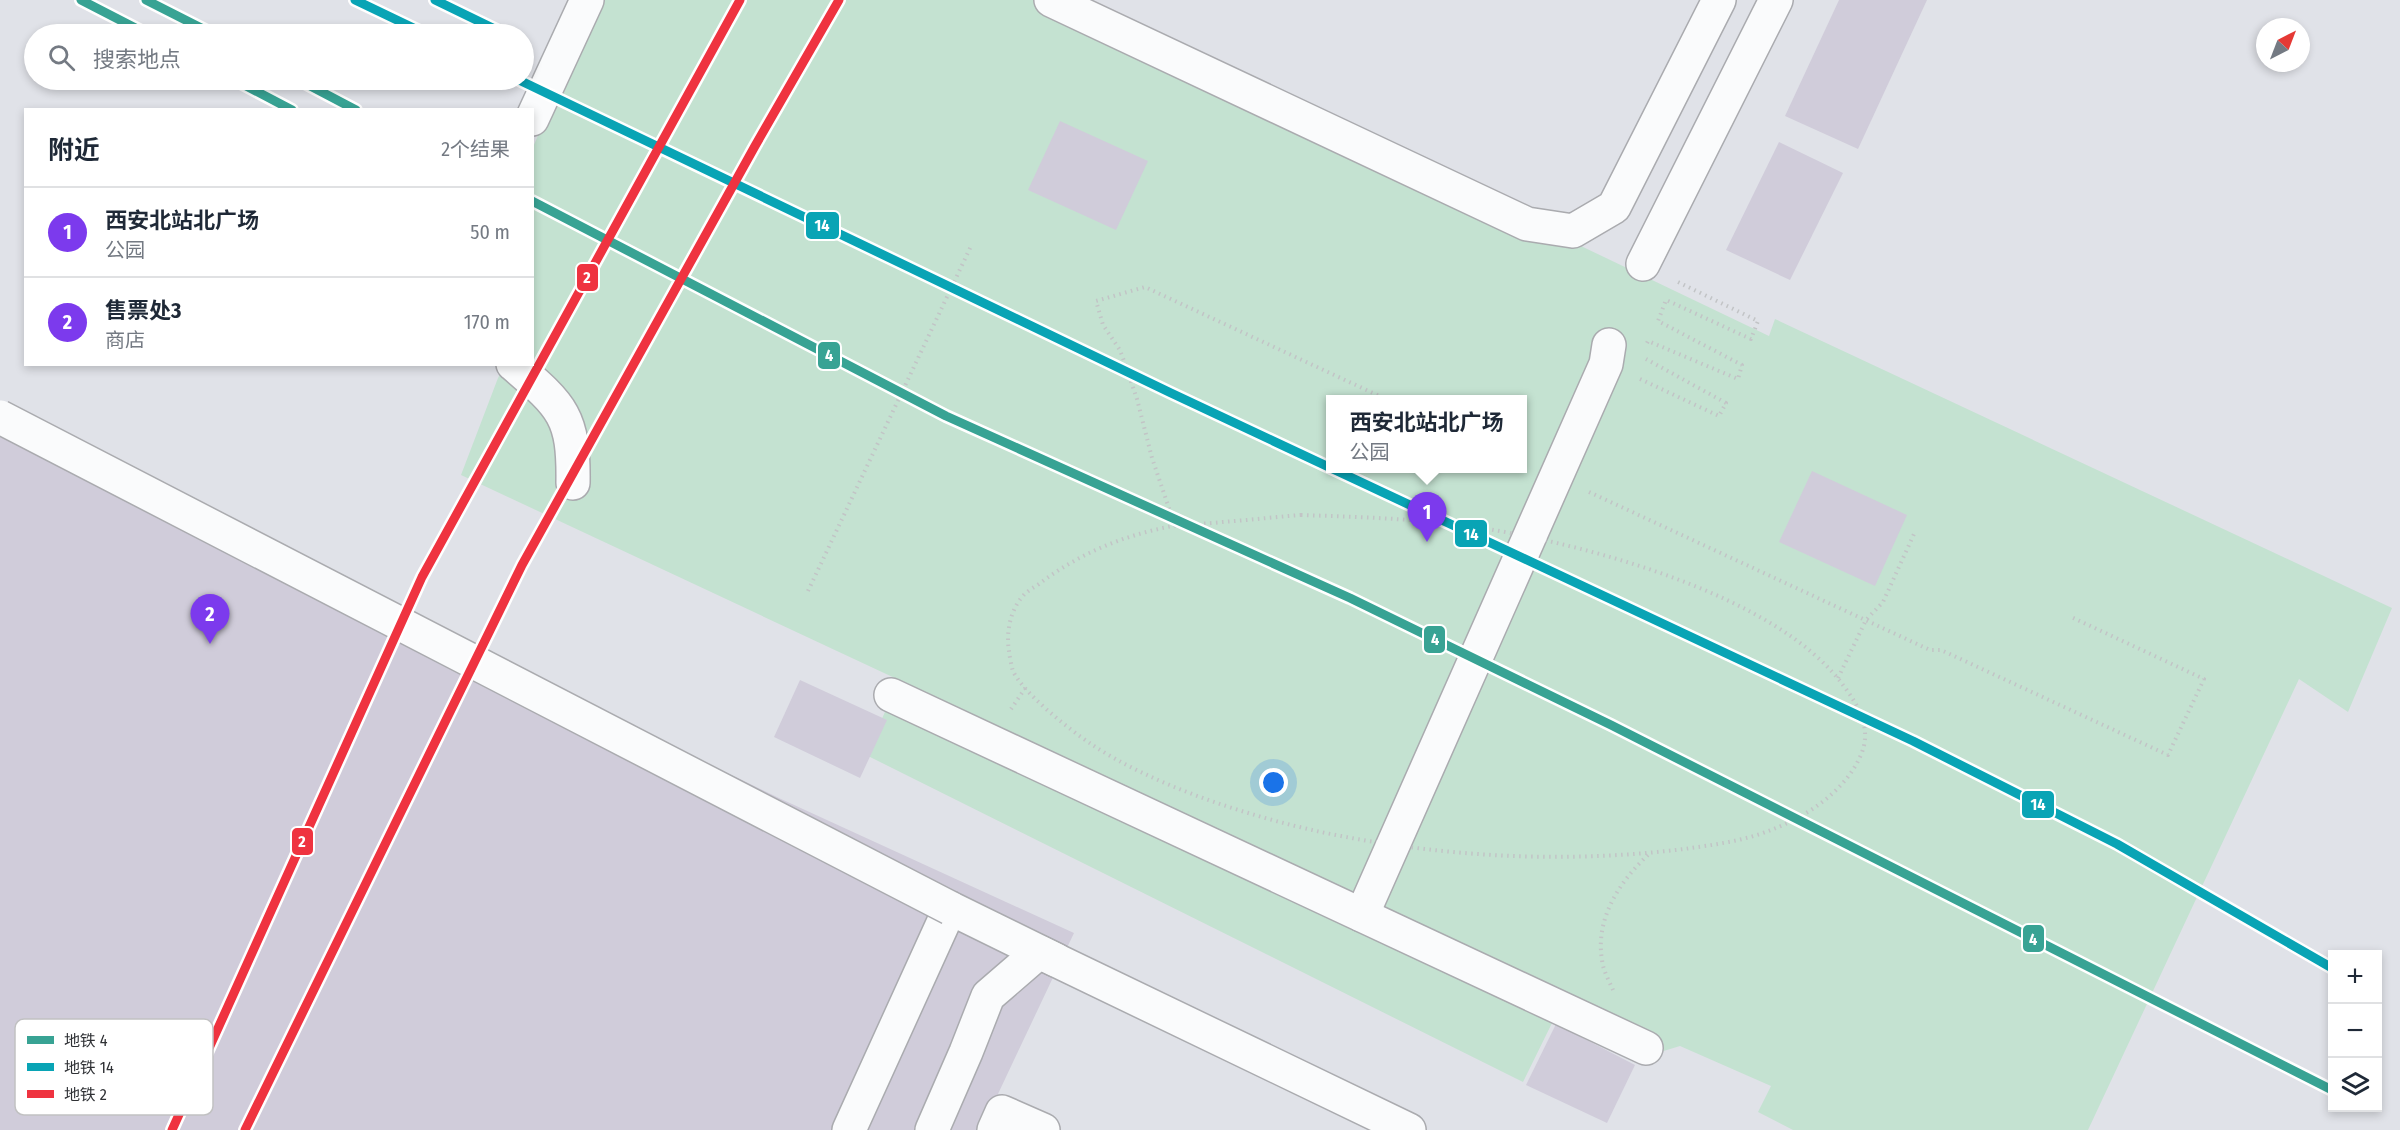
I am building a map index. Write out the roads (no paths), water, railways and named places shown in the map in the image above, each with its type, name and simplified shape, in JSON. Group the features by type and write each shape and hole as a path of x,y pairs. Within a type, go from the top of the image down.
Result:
{"main road":[{"path":"534,115 587,0"},
{"path":"1051,0 1527,224 1573,231 1614,207 1719,0"},
{"path":"1643,264 1776,0"},
{"path":"1362,915 1556,477 1607,355"},
{"path":"515,366 557,405 569,426 573,451 573,483"},
{"path":"0,417 950,908 1409,1130"},
{"path":"891,695 1646,1048"},
{"path":"849,1130 950,908"},
{"path":"932,1130 988,996 1040,952 1152,1007"},
{"path":"994,1130 1002,1112 1043,1130"}],"metro line":[{"name":"4","path":"81,0 128,24"},
{"name":"4","path":"146,0 193,24"},
{"name":"14","path":"355,0 405,24"},
{"name":"14","path":"435,0 484,24"},
{"name":"2","path":"213,1039 422,577 740,0"},
{"name":"2","path":"245,1130 522,565 755,146 839,0"},
{"name":"14","path":"534,87 1326,466"},
{"name":"4","path":"254,90 288,108"},
{"name":"4","path":"318,90 352,108"},
{"name":"4","path":"534,202 946,416 1350,598 1611,725 2328,1088"},
{"name":"14","path":"1342,473 1913,741 2117,844 2328,966"},
{"name":"2","path":"172,1130 179,1115"}],"place":[{"name":"西安北站北广场","path":"1427,542"},
{"name":"售票处3","path":"210,644"}]}
